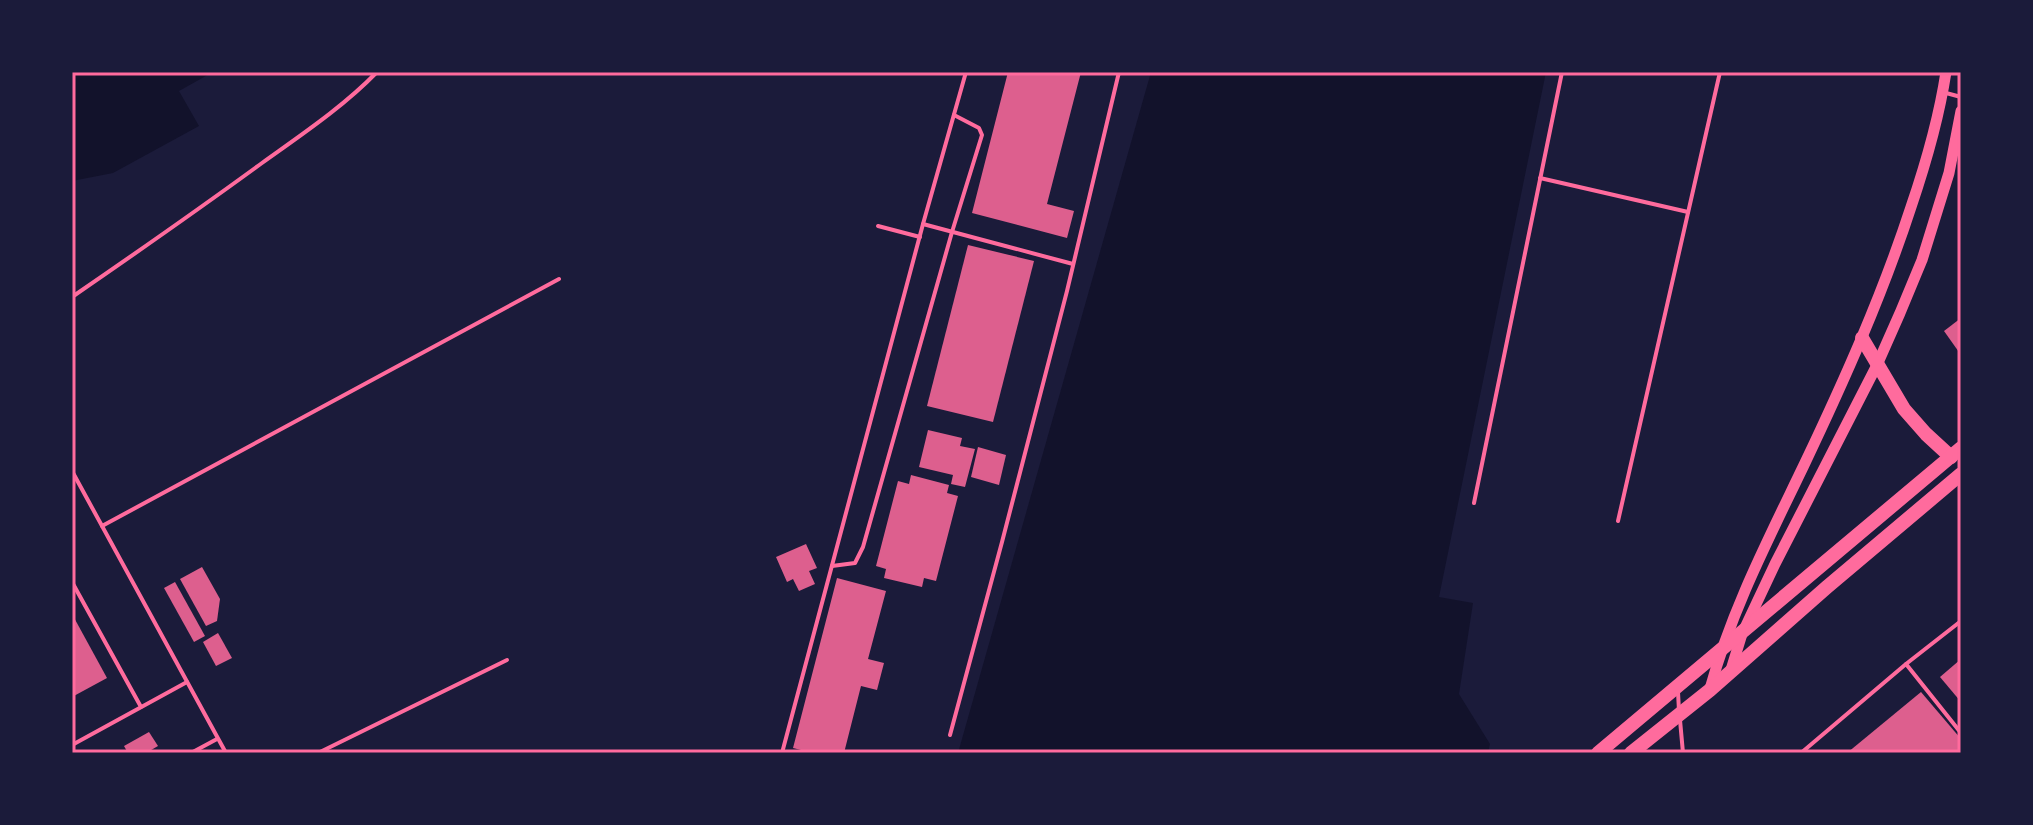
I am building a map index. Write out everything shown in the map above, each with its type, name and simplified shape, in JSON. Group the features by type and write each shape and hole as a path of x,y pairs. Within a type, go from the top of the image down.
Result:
{"highway":[{"path":"1598,753 1956,453 1926,434 1904,409 1862,338"},
{"path":"1631,753 1710,690 1961,474"}],"street":[{"path":"1710,690 1720,651 1760,557 1862,338 1897,251 1920,180 1946,72"},
{"path":"1729,673 1742,634 1877,365 1922,260 1949,173 1961,111"}],"lane":[{"path":"72,297 313,126 377,72"},
{"path":"782,753 966,72"},
{"path":"950,735 1073,264 1119,72"},
{"path":"1474,503 1562,72"},
{"path":"1618,521 1720,72"},
{"path":"1943,93 1961,97"},
{"path":"832,566 855,563 863,547 982,135 979,128 954,115"},
{"path":"1540,178 1688,212"},
{"path":"923,224 1073,264"},
{"path":"878,226 920,237"},
{"path":"102,526 559,279"},
{"path":"72,471 226,753"},
{"path":"72,582 141,707"},
{"path":"1801,753 1961,621"},
{"path":"318,753 507,660"},
{"path":"1906,664 1961,733"},
{"path":"72,745 187,682"},
{"path":"1677,687 1683,753"},
{"path":"191,753 217,739"}],"shaded area":[{"path":"72,72 213,72 179,91 199,126 113,173 72,181"},
{"path":"1151,72 1546,72 1439,597 1473,603 1459,694 1490,744 1488,753 958,753"}],"building":[{"path":"1008,72 1081,72 1047,204 1074,211 1067,238 972,213"},
{"path":"968,245 1034,261 993,422 927,406"},
{"path":"1961,318 1961,355 1944,331"},
{"path":"928,430 962,438 960,446 975,449 965,487 951,484 953,475 919,467"},
{"path":"978,447 1006,455 999,485 971,477"},
{"path":"911,475 949,485 947,493 958,496 936,581 924,578 922,587 884,578 886,569 876,566 898,481 909,484"},
{"path":"806,544 817,568 809,571 815,584 799,591 793,579 787,582 776,557"},
{"path":"202,567 220,599 217,621 206,626 180,579"},
{"path":"837,578 886,591 868,659 884,663 877,690 861,686 844,753 813,753 793,748"},
{"path":"175,582 205,636 194,642 164,588"},
{"path":"72,614 107,678 72,697"},
{"path":"218,633 232,658 216,666 203,642"},
{"path":"1961,659 1961,702 1940,677"},
{"path":"1921,692 1961,739 1961,753 1847,753"},
{"path":"149,732 158,746 146,753 128,753 124,746"}]}
